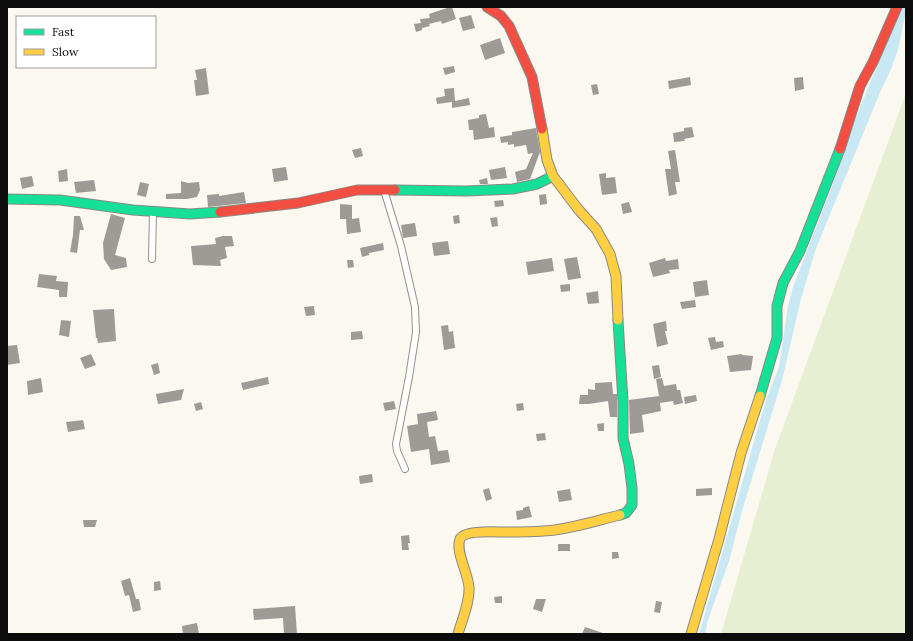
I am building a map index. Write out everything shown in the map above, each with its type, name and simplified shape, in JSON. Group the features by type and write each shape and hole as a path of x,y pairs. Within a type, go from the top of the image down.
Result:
{"street":[{"path":"459,633 469,588 467,575 460,553 460,540 463,536 478,532 556,530 620,515 626,513 632,506 632,488 629,464 623,438 623,402 616,276 610,254 596,229 578,209 553,176 547,160 532,77 509,26 501,16 487,7"},
{"path":"691,634 719,539 741,453 768,372 777,338 777,306 783,283 800,251 843,141 860,86 873,62 897,7"},
{"path":"7,199 60,200 190,214 298,203 357,190 466,191 513,189 537,184 553,176"},
{"path":"384,190 401,246 415,307 416,332 396,444 397,451 405,469"},
{"path":"152,259 153,211"}],"green space":[{"path":"906,93 906,634 721,634 775,449"}],"water":[{"path":"903,7 906,7 906,12 900,43 895,59 815,251 801,299 782,380 742,511 729,561 708,620 705,634 699,634 767,397 779,367 788,306 793,287 831,189 854,123"}],"building":[{"path":"452,7 456,19 442,24 441,21 429,24 430,26 422,28 422,30 416,32 414,24 421,23 420,19 430,18 429,14"},
{"path":"471,15 475,28 463,31 459,18"},
{"path":"500,38 505,53 485,60 480,45"},
{"path":"454,66 455,72 445,75 443,68"},
{"path":"206,68 209,94 196,96 194,80 197,80 195,70"},
{"path":"690,77 691,85 669,89 668,81"},
{"path":"803,77 804,89 795,91 794,78"},
{"path":"597,84 599,94 593,95 591,85"},
{"path":"454,88 455,101 469,98 470,105 452,108 452,102 437,104 436,98 445,96 444,89"},
{"path":"486,114 489,128 494,127 495,137 474,140 473,130 469,130 468,120 479,118 479,115"},
{"path":"692,127 694,137 684,139 685,141 674,142 673,133 684,131 684,128"},
{"path":"536,128 540,152 530,179 517,182 515,172 526,169 533,153 528,154 526,145 514,147 514,144 508,145 508,142 501,143 500,137 512,135 512,132"},
{"path":"361,148 363,156 355,158 352,150"},
{"path":"675,150 680,182 675,182 677,194 669,196 665,169 671,169 668,151"},
{"path":"286,167 288,180 274,182 272,169"},
{"path":"505,167 507,178 491,180 489,170"},
{"path":"67,169 68,181 59,182 58,171"},
{"path":"606,173 606,178 615,177 617,193 602,195 599,174"},
{"path":"32,176 34,186 22,189 20,178"},
{"path":"487,178 488,184 480,184 479,180"},
{"path":"94,180 96,191 76,193 74,182"},
{"path":"181,181 188,183 199,182 200,190 197,197 187,199 166,199 166,194 181,193"},
{"path":"140,182 149,184 146,197 137,195"},
{"path":"244,192 246,203 208,207 207,195 219,194 219,196"},
{"path":"546,194 547,204 540,205 539,195"},
{"path":"503,200 504,206 495,207 494,201"},
{"path":"629,202 632,212 623,214 621,204"},
{"path":"340,204 352,205 352,219 359,218 361,232 347,234 346,219 340,219"},
{"path":"111,214 125,218 115,255 126,258 127,267 111,270 104,259 103,243"},
{"path":"459,215 460,223 454,224 453,216"},
{"path":"74,216 80,216 84,230 80,230 77,253 70,252"},
{"path":"497,217 498,226 492,227 490,218"},
{"path":"415,223 417,236 403,238 401,225"},
{"path":"232,236 234,246 225,247 227,258 220,260 221,266 193,265 191,246 216,244 215,238"},
{"path":"448,241 450,254 434,256 432,243"},
{"path":"383,243 384,250 369,253 369,255 362,257 360,248"},
{"path":"577,257 581,278 568,280 564,259"},
{"path":"552,258 554,271 528,275 526,262"},
{"path":"665,258 666,261 678,259 679,269 669,270 670,273 653,277 649,263"},
{"path":"347,260 353,260 354,267 348,268"},
{"path":"39,274 57,276 56,281 68,282 67,297 59,297 59,290 37,287"},
{"path":"707,280 709,295 695,297 693,282"},
{"path":"570,284 570,291 561,292 560,285"},
{"path":"598,291 599,303 588,304 586,293"},
{"path":"695,300 696,307 682,309 680,302"},
{"path":"314,306 315,315 306,316 304,307"},
{"path":"114,309 116,341 98,343 96,338 93,310"},
{"path":"61,320 71,321 69,337 59,335"},
{"path":"666,321 667,331 665,331 668,344 657,347 653,324"},
{"path":"448,325 449,332 453,331 455,348 444,350 441,326"},
{"path":"362,331 363,339 351,340 351,332"},
{"path":"715,337 716,342 723,341 724,347 711,350 708,338"},
{"path":"17,345 20,363 7,365 7,346"},
{"path":"91,354 96,365 85,369 80,358"},
{"path":"742,354 753,356 751,370 730,372 727,356"},
{"path":"158,363 160,373 154,375 151,365"},
{"path":"659,365 661,377 654,379 652,366"},
{"path":"268,377 269,384 243,390 241,383"},
{"path":"41,378 43,392 28,395 27,381"},
{"path":"662,378 664,386 676,384 677,390 680,390 683,403 674,405 673,401 660,403 661,411 642,415 644,432 630,434 629,400 659,396 656,379"},
{"path":"612,382 613,394 617,394 617,417 610,417 608,401 579,404 580,395 588,395 588,389 595,390 595,383"},
{"path":"184,389 181,400 158,404 156,394"},
{"path":"696,395 697,401 685,404 684,397"},
{"path":"394,401 396,409 385,411 383,403"},
{"path":"201,402 203,409 196,411 194,404"},
{"path":"523,403 524,410 517,411 516,404"},
{"path":"436,411 438,420 427,422 429,437 435,436 438,451 448,450 450,462 431,465 429,449 411,452 407,426 418,424 417,414"},
{"path":"83,420 85,429 68,432 66,422"},
{"path":"604,423 604,431 598,431 597,424"},
{"path":"545,433 546,440 537,441 536,434"},
{"path":"372,474 373,482 360,484 359,476"},
{"path":"489,488 492,499 486,501 483,490"},
{"path":"712,488 712,495 696,496 696,489"},
{"path":"570,489 572,500 559,502 557,491"},
{"path":"529,506 532,517 517,520 516,511 523,510 523,508"},
{"path":"83,520 97,520 95,527 84,527"},
{"path":"409,535 409,550 402,550 401,536"},
{"path":"558,544 570,544 570,551 558,551"},
{"path":"612,552 618,552 619,558 612,559"},
{"path":"130,578 136,599 139,599 141,610 133,612 129,595 125,596 121,581"},
{"path":"160,581 161,590 154,591 154,582"},
{"path":"502,596 502,603 495,603 494,597"},
{"path":"536,599 546,599 542,612 533,609"},
{"path":"656,601 662,602 660,613 654,612"},
{"path":"295,606 297,634 284,634 283,618 254,620 253,609"},
{"path":"197,623 199,634 183,634 182,626"},
{"path":"585,627 603,633 582,634"}],"traffic: fast":[{"path":"760,396 777,338 777,306 783,283 800,251 840,149"},
{"path":"395,190 466,191 513,189 537,184 553,176"},
{"path":"7,199 60,200 133,210 190,214 220,212"},
{"path":"618,320 623,402 623,438 629,464 632,488 632,505 626,513 620,515"}],"traffic: slow":[{"path":"542,129 547,160 553,176 578,209 596,229 610,254 616,276 618,320"},
{"path":"691,634 719,539 741,453 760,396"},
{"path":"458,634 469,593 468,581 459,550 460,539 463,536 480,532 530,532 555,530 620,515"}],"traffic: jam":[{"path":"487,7 501,16 509,26 532,77 542,129"},
{"path":"840,149 860,86 873,62 897,7"},
{"path":"220,212 298,203 357,190 395,190"}]}
